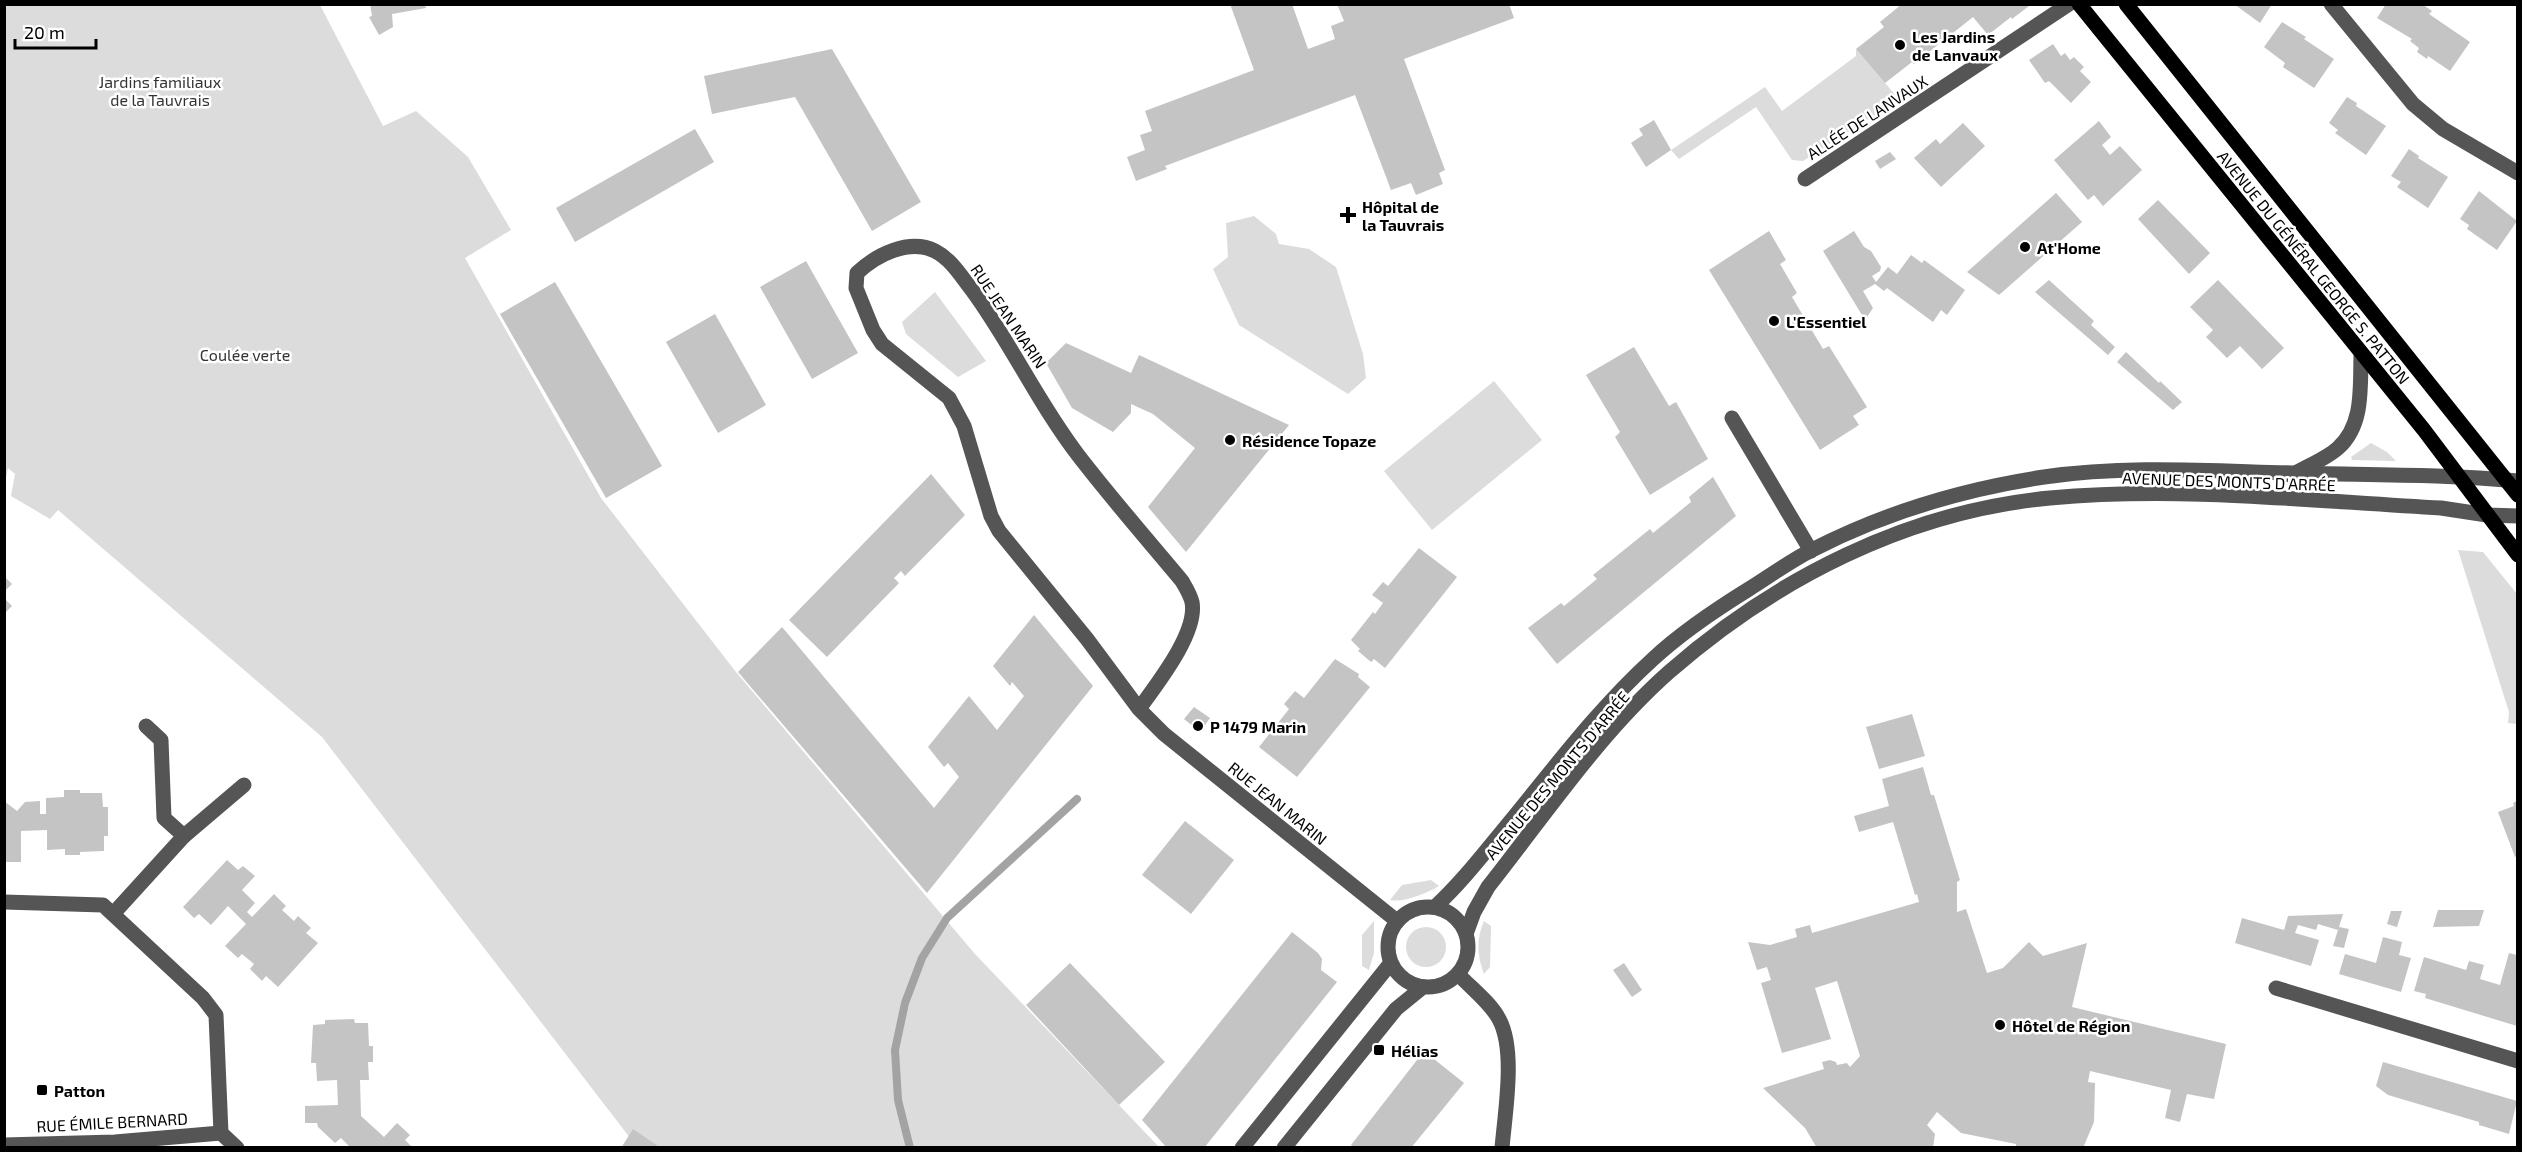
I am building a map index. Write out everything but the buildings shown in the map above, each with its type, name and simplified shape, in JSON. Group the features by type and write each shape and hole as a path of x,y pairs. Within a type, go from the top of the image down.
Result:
{"main road":[{"name":"AVENUE DU GÉNÉRAL GEORGE S. PATTON","path":"2079,4 2459,477 2517,555"},
{"name":"AVENUE DU GÉNÉRAL GEORGE S. PATTON","path":"2126,4 2511,480 2517,495"}],"street":[{"name":"ALLÉE DE LANVAUX","path":"1805,179 2069,4"},
{"path":"2331,4 2413,104 2443,129 2517,173"},
{"name":"RUE JEAN MARIN","path":"1139,709 1161,677 1188,629 1193,604 1189,592 1077,454 997,324 956,268 940,254 913,245 902,247 866,264 857,273 856,288 873,330 882,344 949,398 964,426 991,516 1007,543 1087,639 1139,709 1164,734 1397,921"},
{"name":"AVENUE DES MONTS D'ARRÉE","path":"2296,473 2338,448 2355,425 2359,401 2361,355"},
{"path":"1732,418 1810,551"},
{"name":"AVENUE DES MONTS D'ARRÉE","path":"1435,907 1492,844 1591,722 1654,657 1691,627 1810,551 1921,504 1984,488 2045,477 2162,470 2511,480"},
{"name":"AVENUE DES MONTS D'ARRÉE","path":"1466,933 1479,901 1495,878 1611,733 1667,674 1730,622 1803,577 1862,547 1923,524 1986,509 2048,498 2102,495 2146,493 2246,497 2441,508 2517,516"},
{"path":"146,726 161,740 164,818 184,836"},
{"path":"113,914 184,836 244,784"},
{"path":"4,902 103,905 203,998 216,1015 221,1133 237,1148"},
{"path":"1435,907 1454,916 1466,933 1467,954 1458,974 1442,985 1423,987 1404,980 1390,963 1387,953 1391,930 1397,921 1414,909 1435,907"},
{"path":"1242,1148 1390,963"},
{"path":"1458,974 1498,1017 1506,1034 1508,1053 1502,1148"},
{"path":"1284,1148 1396,1009 1423,987"},
{"path":"2276,988 2517,1061"},
{"name":"RUE ÉMILE BERNARD","path":"4,1145 115,1142 221,1133"}],"green space":[{"name":"Coulée verte","path":"5,5 320,5 383,126 416,111 468,157 511,230 465,258 601,498 736,672 975,954 1159,1147 637,1147 322,737 58,510 50,519 11,496 15,474 8,468 5,482"},
{"path":"1856,49 1897,97 1884,109 1803,161 1792,160 1756,107 1679,159 1671,150 1765,87 1782,111 1856,56"},
{"path":"1254,216 1276,234 1279,244 1309,249 1336,267 1363,354 1366,378 1348,394 1239,325 1213,269 1228,257 1226,223"},
{"path":"935,292 986,361 958,377 906,334 902,322"},
{"path":"1494,381 1542,440 1432,530 1384,471"},
{"path":"2371,443 2387,452 2396,461 2352,460 2351,457"},
{"path":"2458,550 2483,552 2517,594 2517,724 2508,723 2509,712"},
{"path":"1431,880 1439,886 1408,899 1390,900 1402,885"},
{"path":"1374,921 1374,953 1369,970 1362,966 1362,935"},
{"path":"1484,921 1491,926 1490,967 1484,974 1478,948"},
{"path":"1426,927 1440,933 1446,947 1440,961 1426,967 1412,961 1406,947 1412,933"}],"waterway":[{"path":"910,1148 898,1100 895,1050 905,1003 922,958 947,918 1077,799"}],"place":[{"name":"Les Jardins de Lanvaux","path":"1900,45"},
{"name":"Hôpital de la Tauvrais","path":"1348,215"},
{"name":"At'Home","path":"2025,247"},
{"name":"L'Essentiel","path":"1774,321"},
{"name":"Résidence Topaze","path":"1230,440"},
{"name":"P 1479 Marin","path":"1198,726"},
{"name":"Hôtel de Région","path":"2000,1025"},
{"name":"Hélias","path":"1379,1050"},
{"name":"Patton","path":"42,1090"}],"park label":[{"name":"Jardins familiaux de la Tauvrais","path":"160,90"}]}
